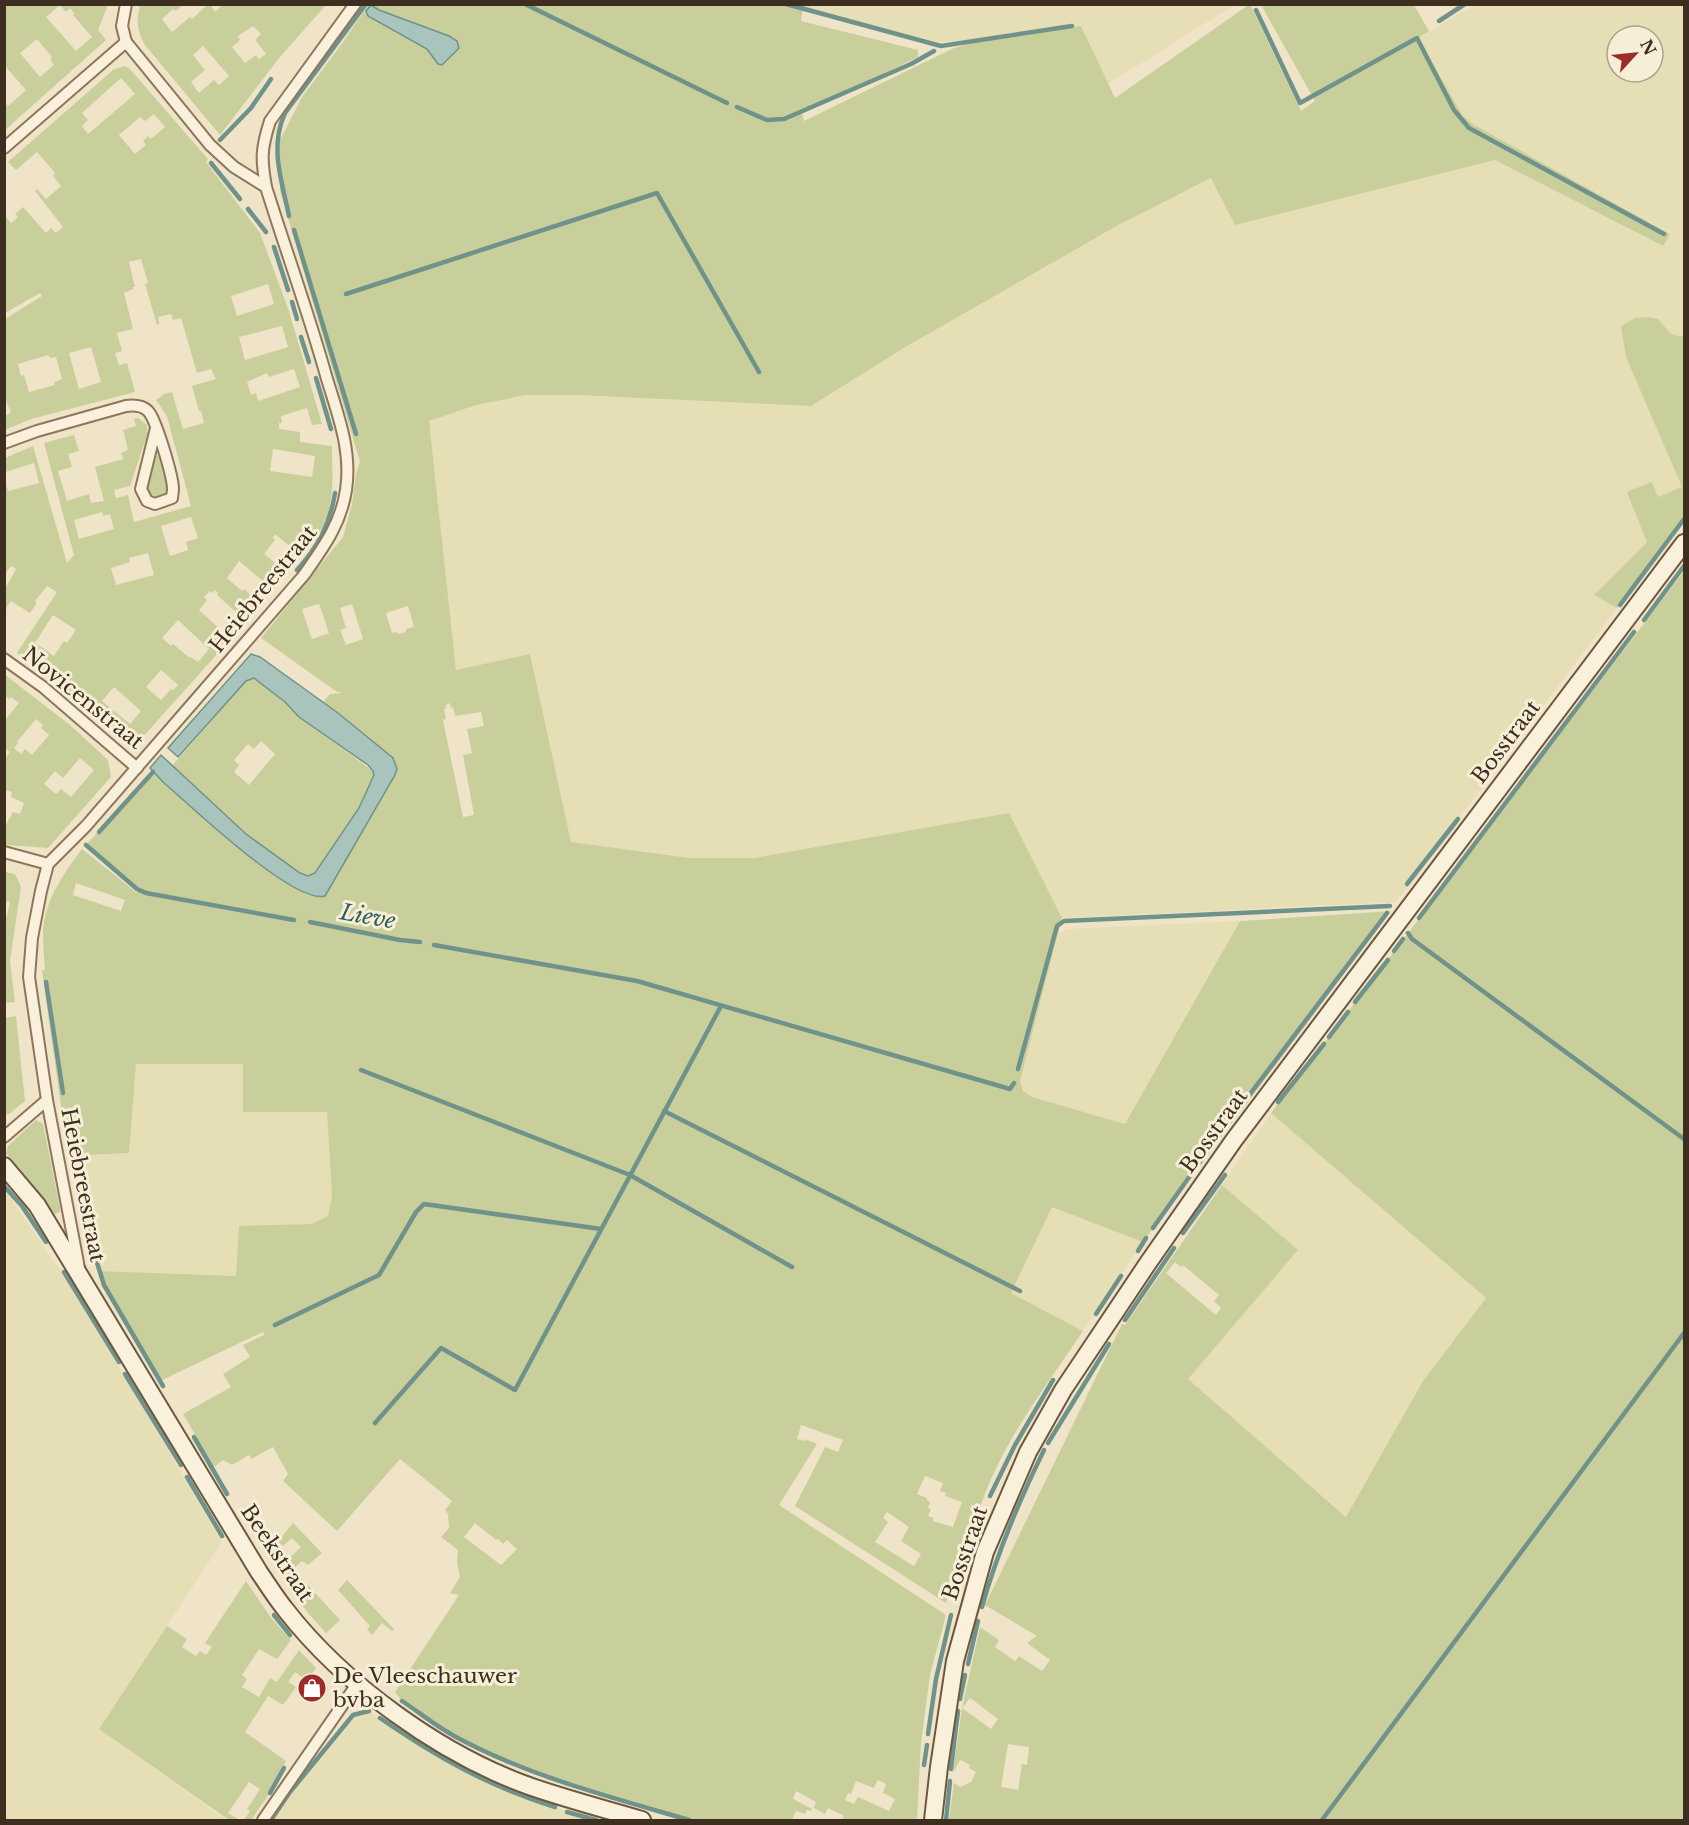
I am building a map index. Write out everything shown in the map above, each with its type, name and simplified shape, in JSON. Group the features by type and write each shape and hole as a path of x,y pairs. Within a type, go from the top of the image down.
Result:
{"street":[{"path":"126,4 122,26 126,42 210,145 234,167 266,187"},
{"name":"Heiebreestraat","path":"81,1277 47,1100 29,977 32,938 40,891 48,864 138,768 304,575 332,535 341,513 346,490 348,457 344,435 266,187 261,161 262,143 270,121 355,4"},
{"path":"4,148 126,42"},
{"path":"4,443 37,430 136,405 147,410 156,428 173,487 172,498 155,504 147,501 141,489 156,428"},
{"name":"Bosstraat","path":"933,1821 955,1661 985,1552 1028,1452 1063,1390 1234,1140 1684,543"},
{"name":"Novicenstraat","path":"4,659 43,687 138,768"},
{"path":"4,852 48,864"},
{"name":"Heiebreestraat","path":"4,1137 47,1100"},
{"name":"Beekstraat","path":"4,1166 37,1205 259,1572 285,1610 316,1644 357,1684 433,1739 528,1785 642,1821"},
{"path":"263,1821 357,1684"}],"shaded area":[{"path":"787,5 1234,5 1108,84 1081,26 987,39 941,42"},
{"path":"1474,5 1684,5 1684,337 1671,334 1658,319 1671,459 1682,487 1658,497 1651,482 1647,542 1595,594 1617,608 1396,902 1062,918 1009,813 754,858 690,858 571,842 530,654 456,670 429,421 476,405 526,395 577,395 811,406 907,346 1142,211 1212,178 1235,225 1495,160 1663,246 1670,233 1473,124 1463,116 1418,38"},
{"path":"1240,921 1125,1124 1032,1097 1023,1091 1020,1081 1058,935 1066,929"},
{"path":"136,1064 243,1064 243,1112 327,1111 332,1196 329,1216 312,1224 239,1227 236,1276 99,1271 68,1156 129,1153"},
{"path":"1271,1113 1486,1298 1423,1381 1347,1517 1187,1379 1298,1250 1222,1185"},
{"path":"4,1189 67,1280 222,1542 99,1729 226,1820 5,1820"},
{"path":"1052,1206 1143,1242 1083,1331 1011,1293"},
{"path":"369,1711 440,1758 474,1776 518,1796 596,1820 271,1820 290,1792 353,1715"}],"green space":[{"path":"5,4 108,5 98,30 106,40 5,130 5,102 8,106 26,90 5,66","holes":["60,5 66,12 70,8 73,15 92,37 76,51 46,17","37,39 52,57 50,59 54,65 40,77 20,53"]},
{"path":"1250,4 1301,111 1315,101 1261,5 1414,5 1429,31 1418,38 1463,116 1473,124 1670,234 1663,246 1495,160 1235,225 1211,178 1120,224 907,346 811,406 577,395 526,395 476,405 429,421 456,670 530,654 571,842 690,858 754,858 1009,813 1062,918 1020,1081 1023,1091 1032,1097 1125,1124 1240,921 1391,911 1143,1242 1052,1207 1011,1293 1083,1331 1026,1416 1000,1461 989,1484 980,1508 982,1512 946,1603 795,1506 825,1447 838,1452 843,1440 801,1425 797,1439 804,1441 805,1439 817,1444 779,1505 946,1615 930,1675 921,1743 917,1820 842,1820 844,1816 828,1808 825,1814 814,1808 816,1802 796,1791 793,1799 812,1809 807,1810 805,1814 796,1811 792,1820 689,1820 615,1799 534,1772 454,1736 402,1701 395,1692 459,1595 450,1593 460,1577 457,1563 458,1550 441,1537 449,1528 448,1514 445,1510 452,1501 400,1459 337,1531 283,1481 288,1474 273,1447 251,1459 249,1455 232,1465 223,1460 214,1467 183,1414 231,1387 223,1374 250,1357 243,1345 264,1335 263,1332 160,1381 104,1285 99,1271 236,1276 239,1226 312,1224 328,1216 332,1196 327,1112 243,1112 243,1064 136,1064 129,1153 68,1156 42,970 45,970 44,921 51,899 62,878 82,849 137,893 137,889 86,845 153,772 264,868 310,896 370,819 395,775 397,769 392,758 323,702 330,694 343,693 337,692 261,638 343,537 360,462 280,191 279,142 302,97 368,5 787,5 803,8 801,21 918,50 918,57 802,113 804,121 954,48 987,39 1081,26 1115,98","holes":["319,604 329,633 312,639 302,609","352,604 363,639 346,645 340,630 346,628 340,608","408,606 414,627 406,629 406,632 392,633 386,613","450,703 455,716 481,712 484,726 467,729 472,753 463,755 474,815 463,817 443,720 446,719 444,709 446,705","76,883 125,900 121,911 73,895","925,1476 943,1483 940,1491 946,1493 945,1496 962,1502 953,1527 933,1521 933,1518 928,1516 931,1509 928,1508 930,1502 927,1498 917,1494","887,1512 909,1527 901,1541 921,1554 914,1566 875,1542 888,1522 883,1518","475,1523 496,1540 498,1539 503,1544 507,1540 517,1549 501,1565 464,1537","878,1780 886,1784 883,1793 895,1799 889,1811 858,1797 854,1804 845,1800 848,1793 851,1794 856,1781 874,1788"]},
{"path":"140,5 179,5 181,7 176,11 173,9 162,19 172,32 190,17 192,19 207,5 211,5 215,12 220,5 326,5 280,57 220,135 145,45 139,30","holes":["253,26 261,34 255,40 266,54 259,59 256,55 245,63 232,47 240,40 238,36","203,46 229,76 219,85 214,80 199,93 191,82 205,70 193,55"]},
{"path":"124,66 129,68 208,159 206,162 260,233 289,311 322,424 312,425 307,408 281,416 282,423 279,423 279,429 300,432 300,442 332,446 331,501 319,533 253,614 141,739 124,737 52,677 17,653 57,592 47,586 35,601 37,603 30,613 11,601 4,616 5,589 16,569 11,566 5,574 5,480 8,491 39,483 34,463 5,472 5,458 33,446 67,563 74,555 44,443 74,435 79,451 68,454 72,467 58,471 67,501 89,494 91,503 104,501 95,467 123,459 121,453 128,450 123,430 136,426 134,419 138,418 147,425 147,435 130,486 114,490 116,498 128,495 134,522 191,506 167,416 156,400 172,392 183,429 204,423 192,386 216,379 211,369 197,373 181,318 173,320 171,314 158,317 159,324 157,325 145,284 148,283 141,259 129,262 135,287 124,293 133,329 117,333 122,351 115,353 119,365 127,363 135,392 31,419 5,430 5,416 11,412 5,399 5,319 42,296 40,293 5,313 5,216 11,223 18,217 15,214 23,207 46,233 51,228 56,233 63,227 35,191 37,189 46,199 61,186 53,176 55,173 37,152 16,170 8,162 113,70","holes":["121,78 135,94 88,134 82,126 88,120 82,113","154,114 165,127 151,139 148,136 143,141 146,145 135,154 119,135 140,117 145,121","268,284 274,304 237,316 231,296","282,326 288,347 245,360 239,337","91,347 101,382 79,389 69,353","48,355 50,358 56,357 62,379 54,382 55,385 29,392 24,375 21,376 18,364","294,369 300,387 258,401 256,393 251,395 247,382 267,373 269,377","273,449 315,456 312,477 270,471","102,512 103,516 110,514 114,529 79,539 74,520","191,517 198,538 186,542 188,550 170,556 161,526","275,534 292,548 278,565 264,554 275,540 273,538","148,553 154,575 116,585 111,568 130,562 129,558","239,561 264,582 252,596 244,589 242,591 227,578","215,590 217,595 238,614 222,631 199,610 207,600 204,597 210,591 212,593","53,615 76,630 67,643 64,641 54,656 35,643","178,620 209,649 198,662 162,638","161,670 178,685 173,690 171,689 161,700 146,687","114,687 141,711 130,724 102,701"]},
{"path":"1635,318 1658,319 1671,334 1684,337 1684,520 1617,608 1594,595 1647,542 1627,492 1652,482 1658,497 1682,487 1626,357 1621,326"},
{"path":"159,455 168,488 167,493 158,498 151,495 147,487 155,457"},
{"path":"1684,571 1684,1820 949,1820 954,1783 960,1787 971,1782 976,1772 969,1768 970,1765 960,1760 953,1773 962,1708 980,1627 999,1640 995,1647 1015,1661 1019,1656 1042,1671 1050,1660 1027,1643 1037,1636 985,1605 1122,1324 1125,1325 1222,1185 1298,1250 1188,1379 1346,1517 1423,1381 1486,1298 1271,1113","holes":["1175,1262 1181,1267 1183,1265 1219,1295 1214,1301 1221,1308 1216,1315 1166,1273","970,1698 998,1719 991,1729 962,1708","1008,1744 1029,1747 1027,1765 1022,1764 1018,1790 1001,1787"]},
{"path":"4,674 70,725 108,760 111,777 48,848 5,845 5,827 13,812 20,814 24,803 11,797 12,792 5,790 5,758 10,752 5,748 5,720 19,703 5,695","holes":["36,719 49,735 32,755 25,749 21,754 14,748","80,758 94,770 71,797 61,789 56,794 44,784 55,771 63,778"]},
{"path":"254,678 285,702 299,717 373,771 372,781 360,808 315,873 311,875 300,873 246,834 172,766 246,681","holes":["261,741 275,754 249,785 234,772 239,765 234,760 248,744 254,749"]},
{"path":"5,872 15,874 21,887 10,961 15,1002 5,1003 5,918 10,902 5,901"},
{"path":"16,1016 25,1101 5,1115 5,1018"},
{"path":"36,1120 43,1124 60,1208 60,1212 54,1214 6,1153 8,1146"},
{"path":"293,1523 322,1553 308,1565 302,1561 293,1569 340,1620 326,1633 308,1613 277,1570 301,1547 292,1538 283,1546 278,1541"},
{"path":"347,1580 394,1629 392,1631 382,1623 372,1635 367,1629 370,1626 338,1590"},
{"path":"246,1581 271,1618 291,1640 277,1659 259,1649 242,1675 247,1679 242,1687 259,1697 270,1678 277,1682 299,1650 316,1668 307,1681 295,1672 288,1682 296,1687 283,1705 268,1696 245,1732 286,1761 267,1797 251,1820 244,1820 250,1811 247,1809 260,1789 249,1782 228,1813 240,1820 229,1820 99,1729 167,1626 187,1639 182,1647 196,1656 200,1651 206,1655 212,1647 205,1643"}],"water":[{"path":"371,5 449,36 457,41 459,48 442,65 438,64 427,49 368,16 366,11"},
{"path":"251,654 260,657 338,713 393,758 397,769 325,896 310,895 267,870 218,831 150,768 161,755 246,834 300,873 308,876 315,873 359,808 374,775 368,765 299,717 285,702 254,678 246,681 178,757 168,748"}],"waterway":[{"path":"289,216 278,164 280,126 285,113 366,4"},
{"path":"525,4 727,103"},
{"path":"786,4 941,46 1072,26"},
{"path":"1439,21 1465,4"},
{"path":"1256,10 1300,103 1417,38 1454,110 1469,128 1664,234"},
{"path":"737,107 767,120 784,119 911,64 934,51"},
{"path":"220,140 251,108 271,79"},
{"path":"211,163 240,199"},
{"path":"346,294 657,193 759,372"},
{"path":"248,209 266,232"},
{"path":"294,230 356,434"},
{"path":"274,247 288,290"},
{"path":"292,302 297,319"},
{"path":"301,337 309,362"},
{"path":"316,378 331,429"},
{"path":"297,570 311,553 322,534 330,515 335,493"},
{"path":"1620,605 1684,519"},
{"path":"1644,620 1684,566"},
{"path":"1419,918 1634,632"},
{"path":"99,832 153,772"},
{"path":"1407,884 1458,819"},
{"path":"86,845 137,889 146,893 294,920"},
{"path":"1018,1069 1057,926 1064,921 1390,906"},
{"path":"1213,1143 1387,913"},
{"name":"Lieve","path":"310,922 420,942"},
{"path":"1408,933 1412,939 1684,1139"},
{"path":"1394,951 1403,939"},
{"path":"434,945 637,981 1010,1089 1014,1083"},
{"path":"1355,1002 1388,960"},
{"path":"46,982 63,1093"},
{"path":"375,1423 441,1348 515,1390 721,1006"},
{"path":"1329,1037 1348,1012"},
{"path":"1278,1102 1324,1044"},
{"path":"361,1070 630,1175 792,1267"},
{"path":"664,1111 1020,1291"},
{"path":"1153,1228 1207,1152"},
{"path":"1183,1233 1225,1175"},
{"path":"4,1186 22,1206 46,1242"},
{"path":"79,1193 90,1238"},
{"path":"275,1325 379,1275 416,1212 424,1204 601,1229"},
{"path":"1138,1251 1146,1238"},
{"path":"1125,1320 1174,1248"},
{"path":"94,1253 104,1285 163,1386"},
{"path":"64,1272 119,1362"},
{"path":"1096,1314 1121,1276"},
{"path":"1322,1820 1684,1333"},
{"path":"1048,1443 1109,1344"},
{"path":"125,1374 181,1465"},
{"path":"990,1496 1015,1445 1053,1380"},
{"path":"194,1437 227,1494"},
{"path":"982,1607 1009,1527 1044,1450"},
{"path":"187,1477 222,1536"},
{"path":"976,1534 985,1512"},
{"path":"274,1615 290,1635"},
{"path":"928,1734 936,1679 951,1615"},
{"path":"968,1664 978,1621"},
{"path":"960,1699 965,1675"},
{"path":"402,1701 449,1733 483,1751 570,1784 689,1820"},
{"path":"271,1820 290,1792 353,1715 369,1711"},
{"path":"951,1769 958,1711"},
{"path":"380,1718 464,1770 508,1790 555,1807"},
{"path":"924,1765 927,1745"},
{"path":"270,1793 284,1768"},
{"path":"946,1820 950,1781"},
{"path":"567,1812 596,1820"}],"place":[{"name":"De Vleeschauwer bvba","path":"312,1688"}]}
